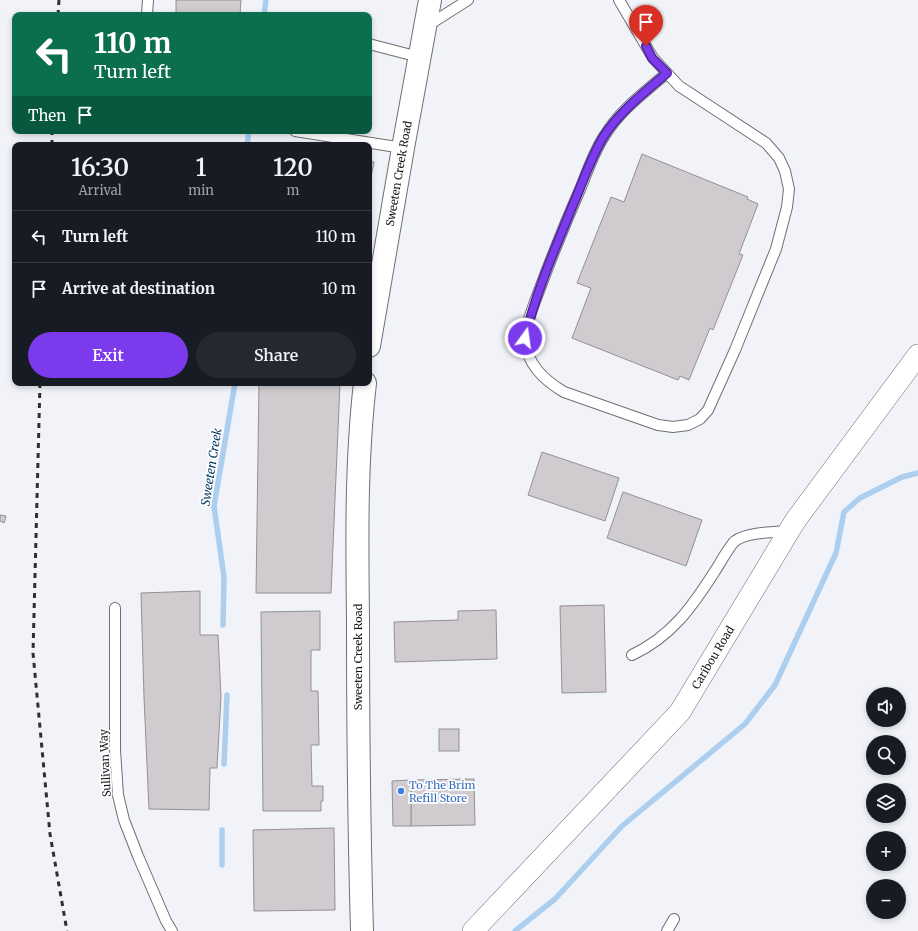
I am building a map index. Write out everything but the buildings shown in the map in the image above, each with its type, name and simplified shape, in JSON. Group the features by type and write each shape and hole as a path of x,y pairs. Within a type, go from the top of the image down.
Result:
{"main road":[{"name":"Sweeten Creek Road","path":"372,329 430,0"},
{"name":"Sweeten Creek Road","path":"362,931 358,786 357,499 365,386"}],"street":[{"name":"Caribou Road","path":"473,931 680,712 795,521 918,355"}],"lane":[{"path":"147,12 148,0"},
{"path":"425,27 468,0"},
{"path":"619,0 652,58 667,73 679,86 766,143 779,158 785,171 789,189 787,207 776,248 735,350 708,410 700,419 688,425 673,427 658,425 564,392 551,384 539,373 529,356 525,338 532,312 557,244 594,154 604,136 619,116 667,73"},
{"path":"372,45 419,57"},
{"path":"314,134 365,142"},
{"path":"372,143 403,148"},
{"path":"632,655 664,636 684,617 735,541 750,535 789,531"},
{"name":"Sullivan Way","path":"115,608 115,750 118,796 124,820 138,856 166,921 172,931"},
{"path":"667,931 674,919"}],"waterway":[{"name":"Sweeten Creek","path":"264,12 266,0"},
{"name":"Sweeten Creek","path":"247,142 249,134"},
{"name":"Sweeten Creek","path":"223,625 224,577 214,506 234,386"},
{"path":"515,931 555,899 622,826 745,724 775,685 836,553 844,512 860,498 902,477 918,473"},
{"name":"Sweeten Creek","path":"224,764 227,695"},
{"name":"Sweeten Creek","path":"222,830 222,865"}],"railway":[{"path":"58,12 59,0"},
{"path":"52,134 52,142"},
{"path":"40,386 33,653 50,834 67,931"}],"place":[{"name":"To The Brim Refill Store","path":"401,791"}],"route":[{"path":"525,338 532,312 557,244 594,154 604,136 619,116 667,73 652,58 646,46"}]}
